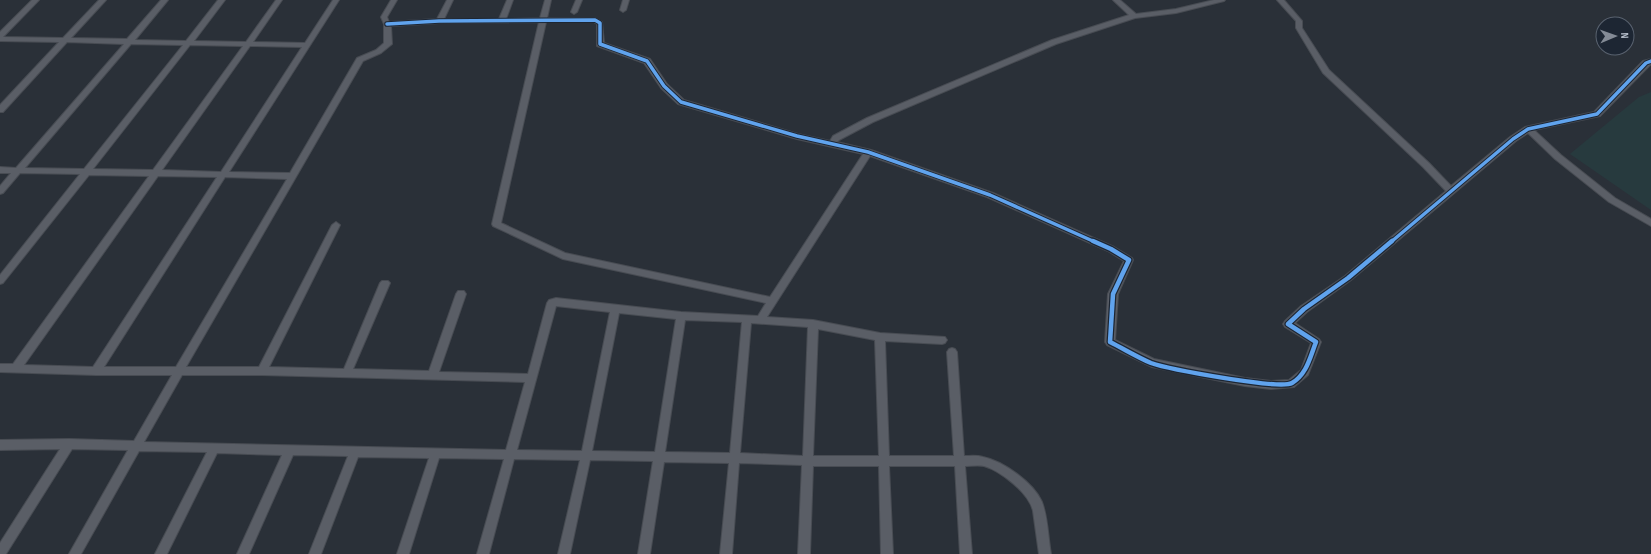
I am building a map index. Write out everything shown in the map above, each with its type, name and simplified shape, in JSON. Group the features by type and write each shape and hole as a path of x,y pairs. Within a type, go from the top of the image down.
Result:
{"street":[{"path":"0,36 36,0"},
{"path":"0,110 103,0"},
{"path":"0,191 165,0"},
{"path":"0,280 84,172 222,0"},
{"path":"16,368 279,0"},
{"path":"96,371 336,0"},
{"path":"75,554 178,372 360,60 373,52 382,50 388,44 387,24 384,17 394,0"},
{"path":"439,21 450,0"},
{"path":"501,21 510,0"},
{"path":"548,0 496,224 563,256 773,301"},
{"path":"574,12 579,0"},
{"path":"623,10 626,0"},
{"path":"1116,0 1134,16"},
{"path":"832,144 836,138 870,120 1054,42 1134,16 1176,10 1222,0"},
{"path":"1280,0 1299,21 1299,28 1326,70 1426,165 1451,191"},
{"path":"387,24 439,21 596,20 600,23 600,44 647,61 664,86 681,102 798,136 868,152 990,195 1111,249 1129,260 1114,294 1110,342 1152,364 1245,382 1271,385 1291,384 1305,372 1316,342 1288,324 1304,309 1348,278 1513,139 1528,129 1597,114 1646,63 1651,61"},
{"path":"0,39 308,45"},
{"path":"1528,129 1558,157 1612,200 1651,223"},
{"path":"760,320 868,152"},
{"path":"0,170 292,176"},
{"path":"262,371 336,225"},
{"path":"347,373 385,283"},
{"path":"433,375 460,294"},
{"path":"482,554 552,302 681,316 813,324 880,337 942,340"},
{"path":"564,554 586,455 615,308"},
{"path":"644,554 681,316"},
{"path":"726,554 748,319"},
{"path":"804,554 813,324"},
{"path":"880,337 888,554"},
{"path":"952,352 966,554"},
{"path":"0,368 178,372 262,371 532,378"},
{"path":"0,445 69,444 355,452 436,452 736,458 808,462 959,461 991,463 1018,482 1037,502 1045,554"},
{"path":"0,553 69,444"},
{"path":"161,554 215,448"},
{"path":"243,554 290,449"},
{"path":"315,554 355,452"},
{"path":"403,554 436,452"}],"green space":[{"path":"1651,92 1651,210 1570,154 1639,97"}],"cycle path":[{"path":"387,24 439,21 595,20 600,23 600,44 647,61 664,86 681,102 797,136 868,152 990,195 1111,249 1129,260 1113,294 1110,342 1152,363 1245,382 1271,385 1291,384 1305,372 1316,342 1288,324 1304,309 1348,278 1513,139 1528,129 1597,114 1646,63 1651,61"}]}
